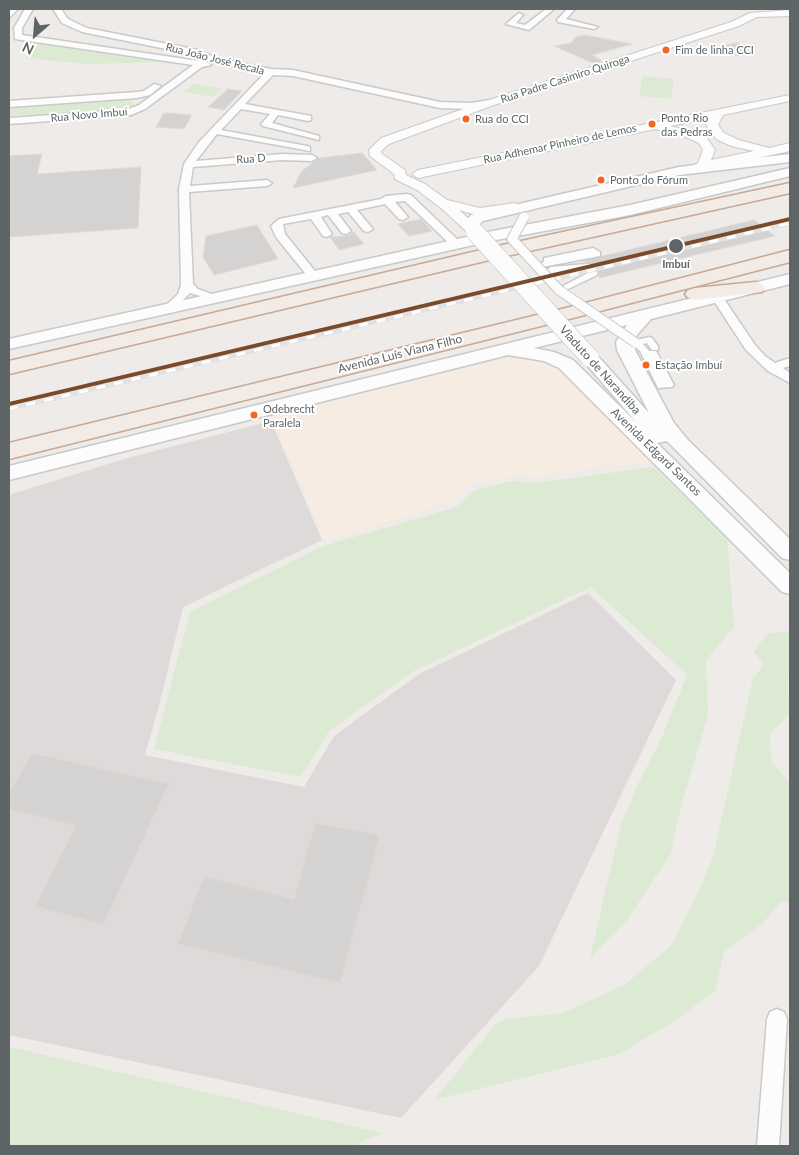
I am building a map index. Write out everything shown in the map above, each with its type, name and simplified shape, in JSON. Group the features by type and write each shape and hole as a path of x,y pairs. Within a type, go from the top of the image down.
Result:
{"highway":[{"path":"9,368 498,252 790,188"},
{"path":"498,252 562,229 630,210"},
{"name":"Avenida Luís Viana Filho","path":"9,451 612,302 790,256"},
{"path":"612,302 755,288"}],"main road":[{"path":"679,171 790,158"},
{"name":"Rua Padre Casimiro Quiroga","path":"534,204 679,171"},
{"path":"9,344 456,244 630,210 790,172"},
{"path":"474,231 472,224 477,218 534,204"},
{"name":"Viaduto de Narandiba","path":"474,231 646,420 722,516"},
{"name":"Avenida Luís Viana Filho","path":"9,472 790,279"},
{"path":"631,347 625,342 629,333 637,323 650,314"},
{"path":"566,364 572,350 586,342 603,341 631,347"},
{"name":"Avenida Edgard Santos","path":"631,347 658,412 681,445 790,552"},
{"name":"Avenida Edgard Santos","path":"504,350 548,356 566,364 722,516 790,586"}],"street":[{"path":"9,16 14,9"},
{"path":"18,37 18,28 29,9"},
{"name":"Rua João José Recala","path":"57,9 65,21 86,30 198,53 213,60 269,75 293,73 440,104 471,106 490,103"},
{"path":"518,16 510,24 526,28 550,9"},
{"path":"571,9 561,20 594,27"},
{"name":"Rua Padre Casimiro Quiroga","path":"727,25 739,11 758,13"},
{"path":"758,13 790,13"},
{"name":"Rua Padre Casimiro Quiroga","path":"474,231 410,177 376,156 378,146 390,139 490,103 727,25 758,13"},
{"path":"9,41 18,37 269,75"},
{"name":"Rua Novo Imbuí","path":"9,104 144,94 198,64 213,60"},
{"name":"Rua Novo Imbuí","path":"9,121 128,113 142,107 174,77 186,62"},
{"path":"169,308 182,295 187,285 184,189 189,164 198,149 214,131 269,75"},
{"name":"Rua Adhemar Pinheiro de Lemos","path":"410,177 790,98"},
{"path":"440,104 446,111 446,119"},
{"path":"240,106 308,118"},
{"path":"276,112 266,124 316,138"},
{"path":"718,113 712,125 720,136 743,145 772,151"},
{"path":"648,126 677,130 703,141 708,150 703,166"},
{"name":"Rua D","path":"189,164 310,154 214,131"},
{"name":"Rua Padre Casimiro Quiroga","path":"679,171 790,147"},
{"path":"184,189 267,183"},
{"path":"313,276 299,262 276,226 283,221 386,199 410,197 456,244"},
{"name":"Rua Padre Casimiro Quiroga","path":"434,197 462,208 480,212 534,204"},
{"path":"386,199 403,217"},
{"path":"350,208 368,229"},
{"path":"331,212 346,230"},
{"path":"314,215 327,234"},
{"path":"524,217 512,239 559,290 631,347 644,350 661,386 669,385 653,353 650,353 661,374"},
{"path":"539,269 597,254 593,250 547,260 548,262 592,254 548,261"},
{"path":"539,269 587,266"},
{"path":"559,290 594,273"},
{"path":"187,285 194,291 216,298"},
{"path":"718,298 750,347 772,368 790,379"},
{"path":"631,347 649,340 661,355"},
{"path":"772,368 790,362"},
{"path":"768,1146 777,1018"}],"shaded area":[{"path":"515,358 531,359 562,371 583,386 658,462 599,467 537,477 515,475 468,485 454,501 325,541 272,417 494,361"},
{"path":"271,421 322,540 183,607 145,755 304,787 334,736 419,674 588,593 676,680 539,966 401,1118 9,1035 9,495 124,459"}],"green space":[{"path":"29,42 173,62 86,64 26,58"},
{"path":"643,76 674,79 671,99 639,96"},
{"path":"192,84 222,88 213,97 183,92"},
{"path":"132,100 134,105 127,110 9,116 10,106"},
{"path":"653,467 727,538 734,627 706,660 708,715 682,803 670,855 627,920 590,958 621,824 639,782 662,737 687,675 591,587 414,671 329,731 301,777 154,749 190,612 323,546 457,507 475,490 511,481 536,483"},
{"path":"783,631 790,632 788,688 790,713 770,734 771,761 790,783 790,904 782,901 762,924 724,952 715,991 679,1018 619,1054 434,1100 496,1024 507,1019 563,1013 624,985 671,946 694,901 713,857 753,678 764,665 754,652 766,635"},
{"path":"9,1047 382,1133 352,1146 9,1146"}],"building":[{"path":"584,35 632,44 592,55 602,61 595,64 554,46 571,43 576,37"},
{"path":"738,43 753,53 736,56 721,46"},
{"path":"228,89 242,91 224,110 208,107"},
{"path":"163,114 192,115 184,129 156,127"},
{"path":"362,153 377,170 293,188 302,171 319,158"},
{"path":"42,154 37,174 141,167 138,228 9,237 9,156"},
{"path":"421,219 432,231 409,236 398,224"},
{"name":"Imbuí","path":"754,220 775,236 599,278 600,273 595,268 591,269 591,263 582,261"},
{"path":"257,225 278,259 214,275 203,257 206,236"},
{"path":"354,232 364,244 339,250 330,237 347,236"},
{"path":"32,753 169,784 103,925 35,906 76,826 9,809 9,793"},
{"path":"315,823 380,835 340,983 178,944 204,876 294,899"}],"railway":[{"path":"9,409 790,223"}],"transit line":[{"path":"9,404 790,219"}],"place":[{"name":"Fim de linha CCI","path":"666,50"},
{"name":"Rua do CCI","path":"466,119"},
{"name":"Ponto Rio das Pedras","path":"652,124"},
{"name":"Ponto do Fórum","path":"601,180"},
{"name":"Imbuí","path":"676,246"},
{"name":"Estação Imbuí","path":"646,365"},
{"name":"Odebrecht Paralela","path":"254,415"}]}
